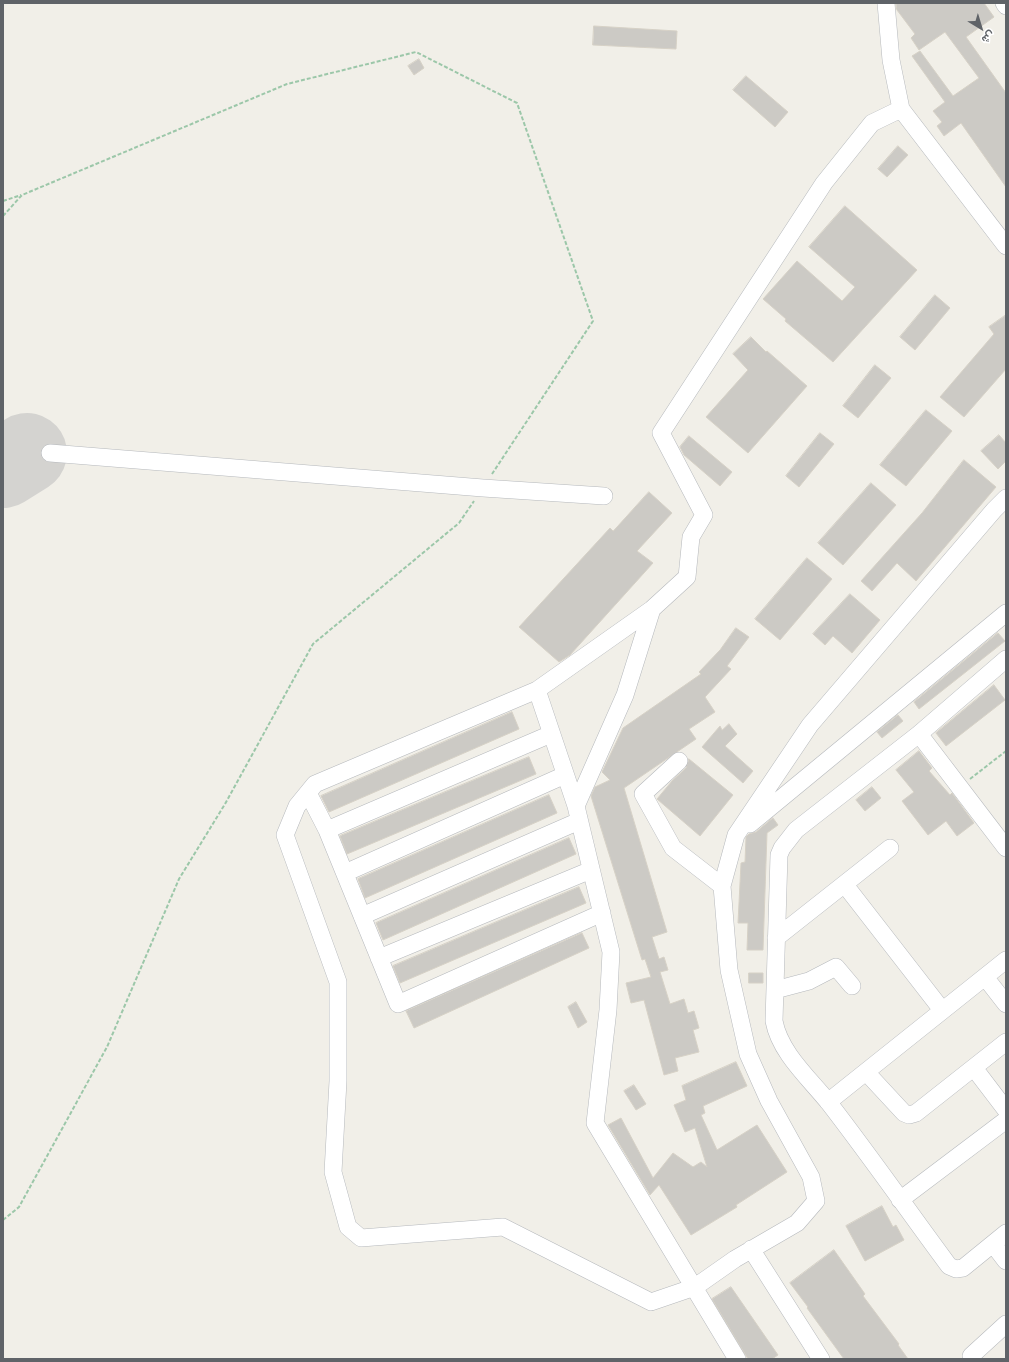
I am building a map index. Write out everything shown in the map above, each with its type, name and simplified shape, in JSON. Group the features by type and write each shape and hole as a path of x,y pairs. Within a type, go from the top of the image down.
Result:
{"street":[{"path":"886,3 891,60 901,109 1006,246"},
{"path":"901,109 872,123 824,183 662,433 704,515 691,537 687,577 652,609 536,690 315,784 297,806 285,835 338,982 338,1080 333,1172 348,1227 361,1238 503,1227 651,1302 695,1287 751,1249 797,1223 816,1201 811,1177 769,1100 748,1054 729,970 722,886 736,835 810,725 994,510 1006,498"},
{"path":"50,453 483,488 604,496"},
{"path":"362,916 578,814 625,695 652,609"},
{"path":"736,835 1006,613"},
{"path":"1006,659 918,734 796,830 782,848 779,855 774,1021 779,1039 828,1102 949,1266 956,1269 963,1268 1006,1233"},
{"path":"536,690 578,814 611,952 608,1010 595,1123 737,1359"},
{"path":"327,830 551,734"},
{"path":"918,734 1006,848"},
{"path":"679,761 643,794 673,848 722,886"},
{"path":"345,873 565,775"},
{"path":"308,793 327,830 398,1004 602,913"},
{"path":"776,938 890,848"},
{"path":"379,958 591,870"},
{"path":"845,885 942,1010"},
{"path":"828,1102 1006,960"},
{"path":"775,990 809,981 836,967 852,986"},
{"path":"985,976 1006,1004"},
{"path":"866,1072 904,1113 909,1115 916,1113 1006,1042"},
{"path":"974,1068 1006,1110"},
{"path":"900,1200 1006,1120"},
{"path":"993,1244 1006,1261"},
{"path":"751,1249 821,1359"},
{"path":"971,1356 1006,1324"}],"path":[{"path":"3,201 22,195 287,84 416,52 517,104 594,321 459,523 313,644 225,804 179,879 107,1047 19,1207 3,1220"},
{"path":"3,216 22,195"},
{"path":"959,787 1006,751"}],"building":[{"path":"896,3 984,3 994,17 966,37 1006,93 1006,187 961,123 944,136 937,126 942,122 933,111 945,102 912,56 920,51 953,96 979,78 945,32 919,50 911,38 915,34 897,10"},
{"path":"594,26 677,31 676,49 593,45"},
{"path":"419,59 424,68 414,75 408,66"},
{"path":"746,76 788,112 775,127 733,90"},
{"path":"898,146 908,155 887,177 878,169"},
{"path":"845,206 917,270 833,362 785,321 786,319 763,299 797,261 842,301 855,287 809,247"},
{"path":"935,295 950,308 915,350 900,337"},
{"path":"1006,315 1006,369 964,417 940,397 994,334 989,327"},
{"path":"751,337 766,352 767,351 807,386 748,453 706,417 748,370 733,354"},
{"path":"875,365 891,378 858,418 843,406"},
{"path":"926,410 952,431 906,486 880,465"},
{"path":"820,433 834,444 799,487 786,476"},
{"path":"999,435 1006,443 1006,461 998,469 981,451"},
{"path":"689,436 732,472 720,486 684,455 680,447"},
{"path":"964,460 996,487 916,581 897,563 872,591 861,581 922,513"},
{"path":"871,483 896,505 843,565 818,543"},
{"path":"649,492 672,513 637,551 653,563 570,655 559,662 519,627 610,528 613,531"},
{"path":"807,558 832,579 780,640 755,619"},
{"path":"850,594 880,620 852,653 833,636 825,645 813,634"},
{"path":"736,628 749,637 727,666 731,669 705,697 715,712 689,729 696,739 624,788 667,932 652,937 659,959 664,957 668,970 660,972 670,1004 684,999 688,1013 694,1011 699,1028 693,1030 699,1052 675,1058 678,1071 664,1075 644,1000 631,1003 626,983 651,977 645,959 642,960 591,796 595,787 610,780 602,772 623,728 701,674 699,672 720,650"},
{"path":"998,633 1005,641 919,709 914,702"},
{"path":"994,685 1005,700 946,746 936,733"},
{"path":"512,712 519,729 329,812 321,796"},
{"path":"898,715 903,721 882,738 877,732"},
{"path":"729,724 737,734 725,746 753,771 743,783 702,747 720,726 722,730"},
{"path":"919,751 932,768 929,771 950,795 952,793 974,823 957,836 946,821 928,835 902,801 914,792 896,770"},
{"path":"529,757 536,774 347,854 340,836"},
{"path":"689,759 733,795 700,836 657,799 672,781 686,768"},
{"path":"872,787 881,798 865,811 856,800"},
{"path":"549,795 557,813 365,898 358,879"},
{"path":"773,818 778,825 767,833 763,950 747,950 748,923 738,923 741,863 745,862 746,837 749,834 756,832"},
{"path":"569,838 576,854 383,940 376,923"},
{"path":"579,887 586,903 400,983 393,966"},
{"path":"582,933 589,948 414,1028 406,1011"},
{"path":"749,973 763,973 763,983 749,983"},
{"path":"576,1002 587,1022 578,1028 568,1007"},
{"path":"736,1062 747,1086 703,1106 705,1113 701,1115 717,1150 757,1125 787,1172 736,1205 737,1207 691,1235 659,1185 650,1195 608,1125 621,1118 653,1178 673,1153 693,1167 701,1162 707,1167 695,1128 685,1132 674,1105 686,1100 682,1086"},
{"path":"634,1085 646,1104 636,1110 624,1091"},
{"path":"882,1206 893,1227 896,1225 904,1240 865,1261 846,1226"},
{"path":"834,1250 865,1294 863,1296 899,1344 898,1345 908,1359 844,1359 790,1283"},
{"path":"731,1287 778,1355 772,1359 748,1359 712,1299"}],"runway":[{"path":"3,468 27,453"}]}
